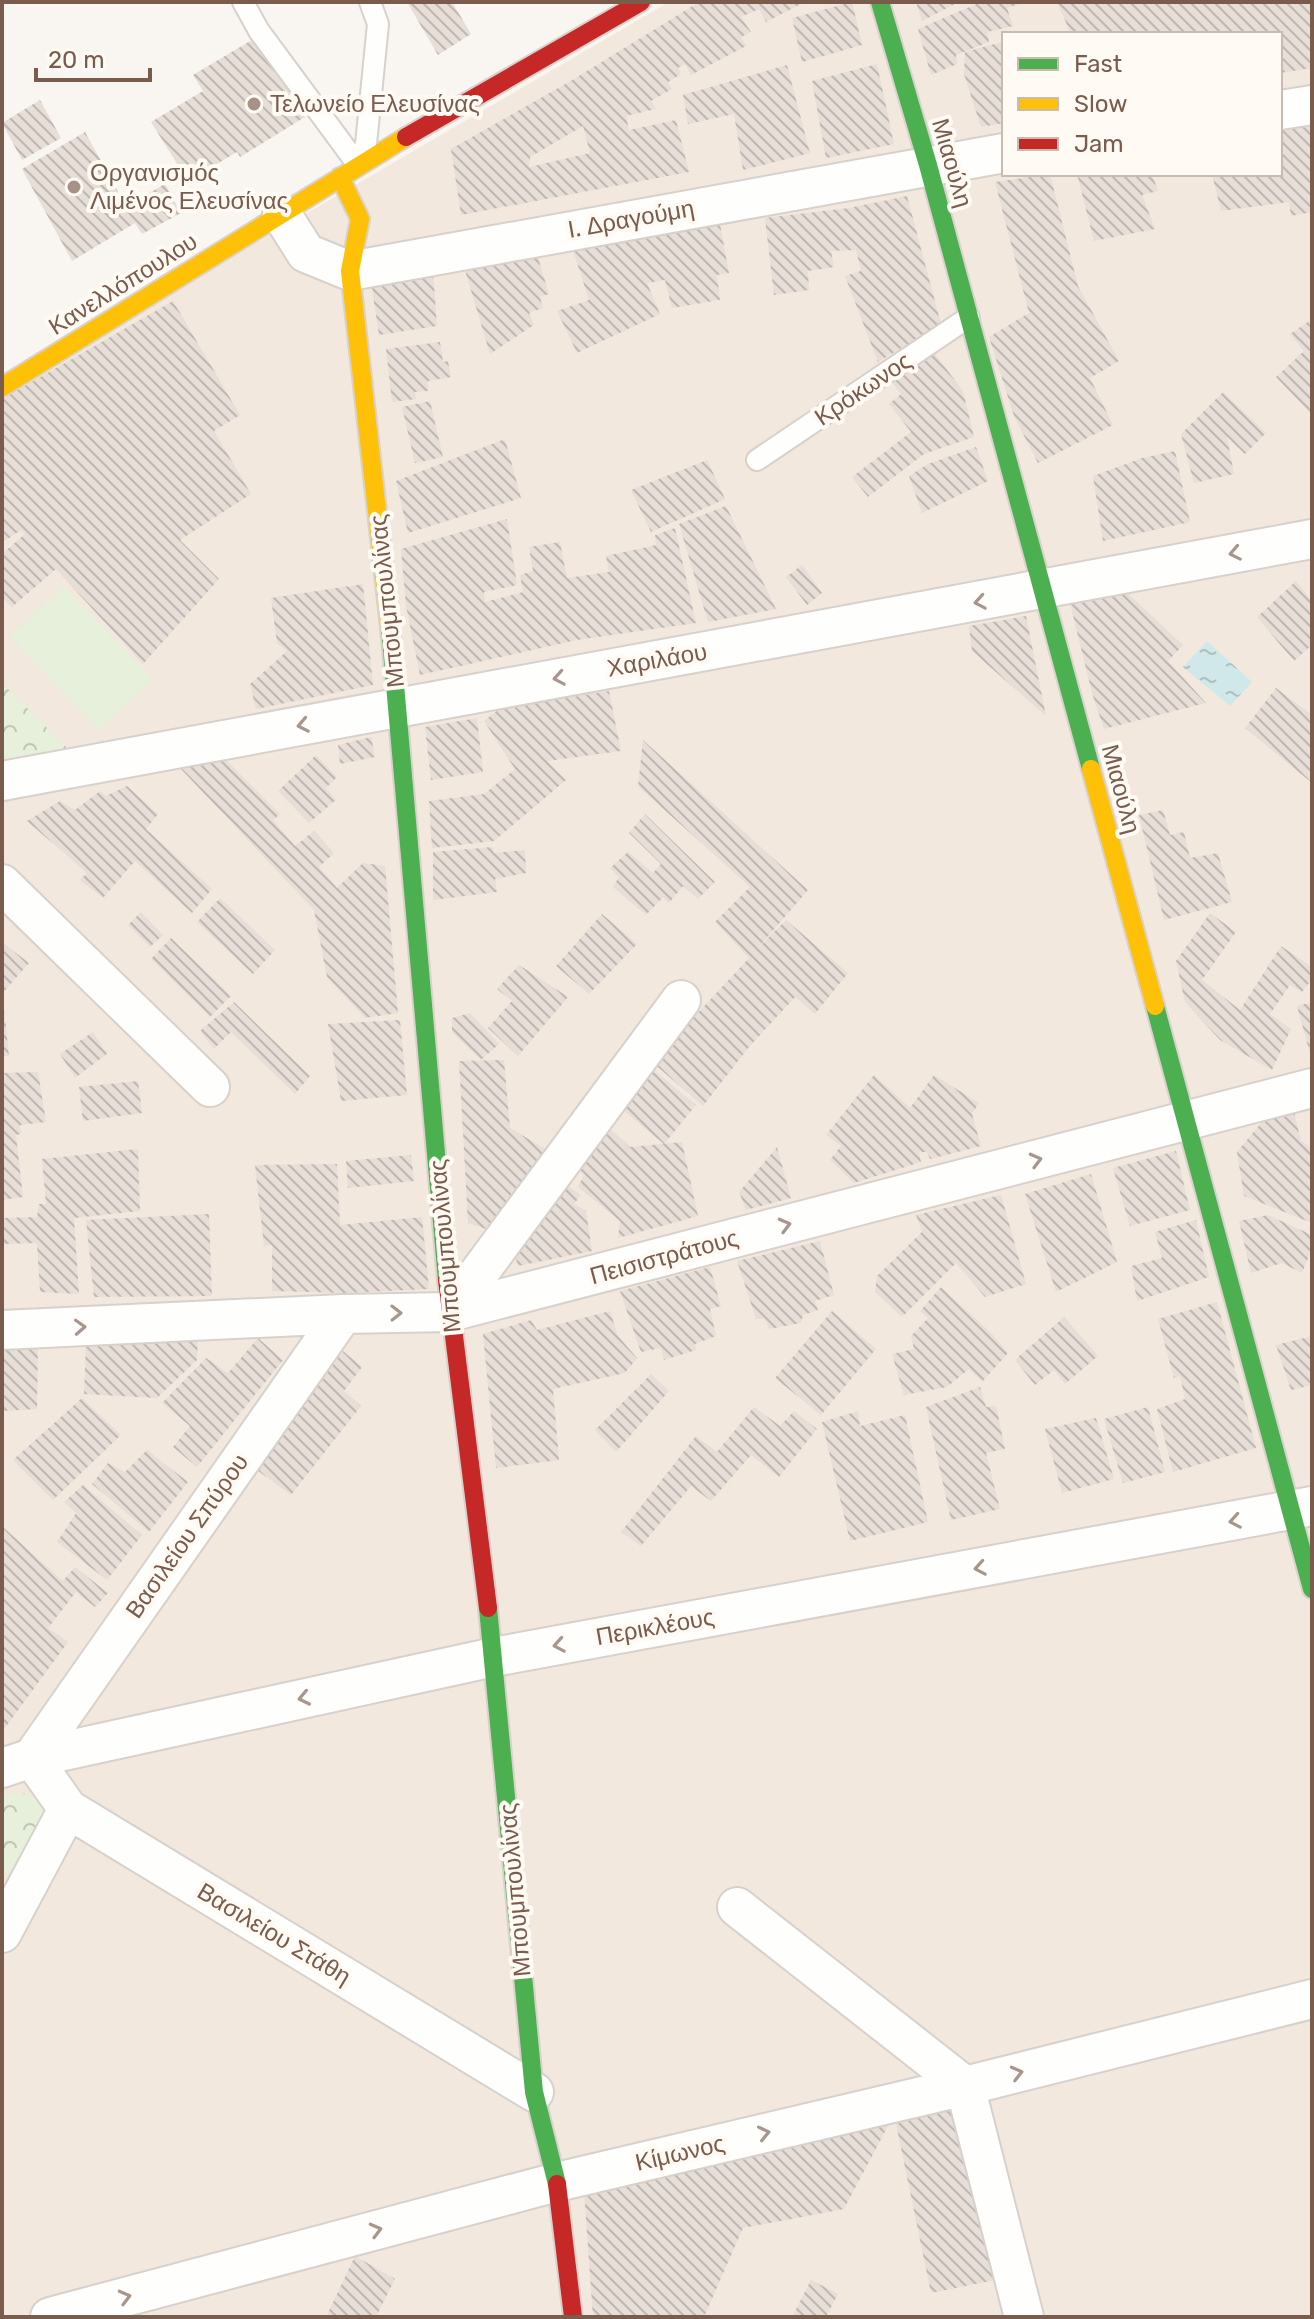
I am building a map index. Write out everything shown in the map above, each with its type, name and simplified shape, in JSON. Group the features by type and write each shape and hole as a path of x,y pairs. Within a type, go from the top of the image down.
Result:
{"street":[{"name":"Κανελλόπουλου","path":"2,387 358,165 641,2"},
{"name":"Μιαούλη","path":"880,2 928,165 1185,1122 1302,1508 1312,1589"},
{"path":"1282,110 1312,105"},
{"name":"Ι. Δραγούμη","path":"350,271 1002,153"},
{"name":"Μπουμπουλίνας","path":"340,177 360,219 350,271 399,707 450,1312 494,1657 534,2092 557,2182 573,2317"},
{"path":"282,215 306,253 350,271"},
{"name":"Χαριλάου","path":"2,781 1043,590 1308,545"},
{"path":"2,884 210,1087"},
{"path":"450,1312 681,1000"},
{"name":"Πεισιστράτους","path":"2,1330 450,1312 1312,1088"},
{"name":"Βασιλείου Σπύρου","path":"17,1763 343,1314"},
{"name":"Περικλέους","path":"17,1763 494,1657 1302,1508"},
{"name":"Βασιλείου Στάθη","path":"17,1763 68,1809 534,2092"},
{"path":"6,1913 68,1809"},
{"path":"737,1907 965,2086 1024,2317"},
{"name":"Κίμωνος","path":"50,2317 557,2182 965,2086 1312,1999"}],"lane":[{"path":"243,2 259,31 358,165"},
{"path":"358,165 366,144 378,24 370,2"},
{"name":"Κρόκωνος","path":"757,460 969,317"}],"shaded area":[{"path":"669,2 1312,2 1312,2317 2,2317 2,391"}],"green space":[{"path":"64,586 153,680 99,730 10,637"},
{"path":"2,683 67,748 66,753 2,763"},
{"path":"27,1793 49,1813 16,1879 2,1870 2,1796"}],"water":[{"path":"1207,641 1252,682 1230,706 1183,667"}],"building":[{"path":"407,2 452,2 471,34 438,55"},
{"path":"699,2 805,2 766,22 759,9 741,17 751,32 741,37 746,46 691,75 685,64 678,68 681,74 668,82 672,89 651,101 656,109 626,116 629,130 676,120 689,172 461,215 451,149 574,79","holes":["583,126 590,153 529,167 530,157"]},
{"path":"852,2 862,45 802,62 792,18"},
{"path":"916,2 959,2 922,21"},
{"path":"981,2 1023,3 1007,8 1013,26 987,32 989,42 956,55 957,64 931,75 918,29"},
{"path":"1057,2 1312,2 1312,68 1282,73 1282,32 1070,32"},
{"name":"Τελωνείο Ελευσίνας","path":"257,37 305,117 240,157 237,152 188,181 151,122 203,91 193,75"},
{"path":"1002,42 1002,123 981,127 964,74 965,52"},
{"path":"877,64 894,144 826,158 812,81"},
{"path":"787,65 810,153 743,170 734,114 688,124 683,95"},
{"path":"40,100 61,138 22,160 2,123"},
{"path":"1312,119 1312,212 1291,216 1289,202 1221,211 1212,176 1282,176 1282,126"},
{"name":"Οργανισμός Λιμένος Ελευσίνας","path":"85,132 126,206 165,184 181,213 142,234 135,223 72,261 22,169"},
{"path":"1050,176 1078,286 1119,361 1090,378 1113,425 1038,463 1014,416 989,337 1029,313 995,182"},
{"path":"1078,176 1153,176 1158,191 1142,195 1155,229 1094,241"},
{"path":"907,196 941,324 878,362 845,276 861,271 856,250 831,251 834,267 808,271 809,290 774,295 765,218 849,208"},
{"path":"719,219 729,273 717,275 720,300 672,308 665,280 647,283 660,314 577,353 557,311 589,300 571,244"},
{"path":"537,254 549,294 540,297 543,308 529,313 534,325 490,354 464,267"},
{"path":"433,272 437,326 379,335 371,282"},
{"path":"173,301 240,415 214,431 251,494 180,540 219,579 143,664 56,569 12,607 2,597 2,554 25,534 21,530 2,543 2,399"},
{"path":"1312,319 1312,415 1276,377 1304,351 1290,334"},
{"path":"440,342 443,362 448,361 451,377 428,381 428,391 415,392 416,399 392,402 386,349"},
{"path":"932,350 963,391 974,437 924,454 868,497 852,477 911,432 889,404 901,394 891,381"},
{"path":"1223,392 1266,433 1245,454 1227,437 1234,474 1194,483 1181,434"},
{"path":"430,401 443,457 415,463 402,407"},
{"path":"505,439 521,498 408,533 396,481"},
{"path":"976,447 988,481 922,513 909,476 928,464"},
{"path":"1175,451 1190,522 1103,541 1093,476 1142,458"},
{"path":"707,460 725,499 651,532 631,490"},
{"path":"726,506 776,609 708,622 679,524"},
{"path":"507,519 517,585 484,592 485,602 523,592 520,575 533,571 529,547 560,542 567,578 609,572 606,556 656,545 655,535 675,528 696,623 577,640 420,675 406,606 401,549"},
{"path":"802,565 822,593 807,605 786,577"},
{"path":"1296,581 1312,601 1312,645 1294,661 1257,617"},
{"path":"363,584 373,685 256,709 250,684 287,651 277,643 271,598"},
{"path":"1120,586 1183,645 1168,661 1206,703 1104,729 1069,599"},
{"path":"1026,616 1046,716 972,651 969,626"},
{"path":"1276,688 1312,715 1312,783 1245,728"},
{"path":"609,691 621,751 547,761 566,780 494,841 432,848 429,801 484,794 515,769 484,721 499,709"},
{"path":"477,718 483,772 431,780 425,727"},
{"path":"371,737 375,757 340,764 338,745"},
{"path":"643,740 808,890 757,949 786,920 848,973 815,1014 795,997 749,1047 703,1106 652,1062 749,958 715,922 750,887 638,786"},
{"path":"316,755 337,777 326,788 336,800 309,823 278,791"},
{"path":"223,757 280,814 273,820 295,846 314,831 334,853 319,867 337,888 363,863 385,866 398,1013 365,1018 327,977 314,910 181,769"},
{"path":"127,786 158,814 146,829 212,889 192,913 135,861 103,898 80,880 87,873 27,821 60,801 75,810 100,791 106,796"},
{"path":"1163,810 1170,835 1184,832 1190,858 1218,853 1232,902 1164,920 1139,815"},
{"path":"645,814 715,882 698,899 683,886 669,903 663,897 646,915 613,887 619,877 610,868 628,852 653,873 661,864 629,833"},
{"path":"493,847 494,853 525,850 526,873 495,879 497,892 433,900 433,852"},
{"path":"220,898 275,950 253,974 197,922"},
{"path":"141,912 163,935 150,947 128,925"},
{"path":"1210,913 1236,932 1202,980 1240,1010 1281,946 1312,967 1312,979 1302,992 1290,985 1270,1014 1291,1029 1272,1070 1220,1040 1185,1002 1176,961"},
{"path":"602,914 637,944 589,994 556,966"},
{"path":"171,938 231,996 210,1017 151,959"},
{"path":"2,942 29,963 2,994"},
{"path":"519,965 568,997 518,1056 488,1028 512,1001 497,989"},
{"path":"234,1002 310,1076 295,1094 231,1032 214,1049 200,1031"},
{"path":"1312,1002 1312,1057 1311,1057 1297,1006"},
{"path":"4,1009 9,1056 2,1056"},
{"path":"470,1013 499,1044 481,1060 452,1032 452,1018"},
{"path":"400,1020 407,1095 341,1101 328,1024"},
{"path":"93,1032 107,1054 75,1078 60,1054"},
{"path":"504,1060 510,1128 552,1153 495,1232 468,1223 459,1061"},
{"path":"649,1066 696,1105 664,1144 618,1106"},
{"path":"38,1072 46,1122 20,1125 21,1134 16,1135 23,1197 2,1200 2,1073"},
{"path":"874,1075 910,1108 934,1075 979,1103 972,1114 981,1146 930,1159 927,1152 919,1152 921,1162 854,1183 830,1160 841,1146 826,1135"},
{"path":"138,1081 142,1113 83,1121 79,1087"},
{"path":"1294,1112 1301,1141 1312,1148 1312,1223 1244,1196 1237,1152 1266,1117"},
{"path":"607,1126 630,1147 682,1142 698,1216 618,1238 620,1221 578,1187 584,1175 572,1165"},
{"path":"777,1147 791,1198 746,1210 739,1192"},
{"path":"138,1149 140,1211 74,1218 79,1294 40,1292 37,1243 2,1244 2,1218 37,1217 39,1204 46,1204 42,1159"},
{"path":"1176,1151 1190,1210 1130,1226 1113,1168"},
{"path":"411,1155 414,1181 348,1188 346,1161"},
{"path":"337,1164 340,1225 422,1217 429,1289 345,1293 272,1291 272,1245 264,1246 255,1165"},
{"path":"1091,1174 1117,1262 1056,1292 1025,1194"},
{"path":"561,1181 581,1195 574,1204 586,1211 592,1251 518,1266 511,1241"},
{"path":"1001,1195 1026,1284 985,1297 956,1263 902,1317 875,1292 877,1276 922,1232 916,1215"},
{"path":"209,1214 212,1296 94,1297 86,1220"},
{"path":"1268,1215 1312,1235 1312,1249 1302,1273 1282,1263 1251,1273 1239,1221"},
{"path":"1196,1220 1209,1277 1137,1301 1131,1266 1162,1258 1155,1232"},
{"path":"820,1241 834,1295 815,1301 818,1310 803,1315 801,1323 769,1329 765,1319 756,1319 737,1261"},
{"path":"710,1267 721,1306 710,1309 716,1336 695,1344 696,1350 664,1360 661,1348 641,1352 620,1291"},
{"path":"941,1287 1008,1353 982,1382 969,1369 947,1387 904,1395 892,1354 914,1349 911,1336 928,1318 920,1311"},
{"path":"1217,1302 1256,1448 1173,1472 1157,1409 1185,1399 1180,1376 1174,1378 1158,1319"},
{"path":"610,1311 618,1336 637,1358 625,1373 553,1389 559,1460 496,1468 483,1334 531,1320 537,1330"},
{"path":"832,1311 876,1349 821,1415 775,1378"},
{"path":"1064,1317 1098,1356 1065,1384 1054,1370 1035,1385 1015,1360"},
{"path":"1312,1336 1312,1385 1291,1390 1276,1345"},
{"path":"198,1337 197,1360 157,1398 84,1394 86,1343"},
{"path":"258,1338 283,1360 197,1467 173,1447 190,1426 162,1403 206,1358 228,1373"},
{"path":"38,1345 37,1409 2,1411 2,1346"},
{"path":"343,1351 362,1367 344,1391 361,1406 291,1495 257,1470"},
{"path":"651,1374 669,1391 616,1452 595,1430"},
{"path":"980,1387 986,1407 996,1406 1005,1449 986,1453 1000,1509 951,1520 926,1407"},
{"path":"82,1398 121,1435 53,1500 13,1460"},
{"path":"754,1407 780,1426 794,1411 817,1429 779,1477 751,1455 711,1501 691,1486 641,1546 621,1532 696,1436 717,1452"},
{"path":"1148,1407 1165,1472 1123,1483 1104,1419"},
{"path":"858,1411 860,1426 905,1415 928,1522 850,1541 822,1422"},
{"path":"1096,1418 1114,1479 1062,1493 1045,1429"},
{"path":"147,1450 188,1482 149,1532 92,1484 108,1463 125,1472"},
{"path":"83,1485 142,1535 107,1580 57,1542 76,1513 64,1502"},
{"path":"4,1528 63,1581 75,1567 108,1593 95,1607 76,1592 48,1628 68,1642 2,1732 2,1532"},
{"path":"963,2099 1000,2279 931,2293 894,2114"},
{"path":"889,2124 844,2209 743,2228 704,2317 593,2317 584,2191"},
{"path":"355,2256 395,2279 376,2317 326,2317"},
{"path":"811,2280 838,2294 826,2317 792,2317"}],"traffic: fast":[{"path":"880,2 928,165 1091,769"},
{"path":"390,627 447,1280"},
{"path":"1155,1006 1312,1589"},
{"path":"488,1608 534,2092 557,2184"}],"traffic: slow":[{"path":"2,387 406,137"},
{"path":"340,177 360,219 350,271 390,627"},
{"path":"1091,769 1155,1006"}],"traffic: jam":[{"path":"406,137 641,2"},
{"path":"447,1280 488,1608"},
{"path":"557,2184 573,2317"}],"place":[{"name":"Τελωνείο Ελευσίνας","path":"254,104"},
{"name":"Οργανισμός Λιμένος Ελευσίνας","path":"74,187"}]}
